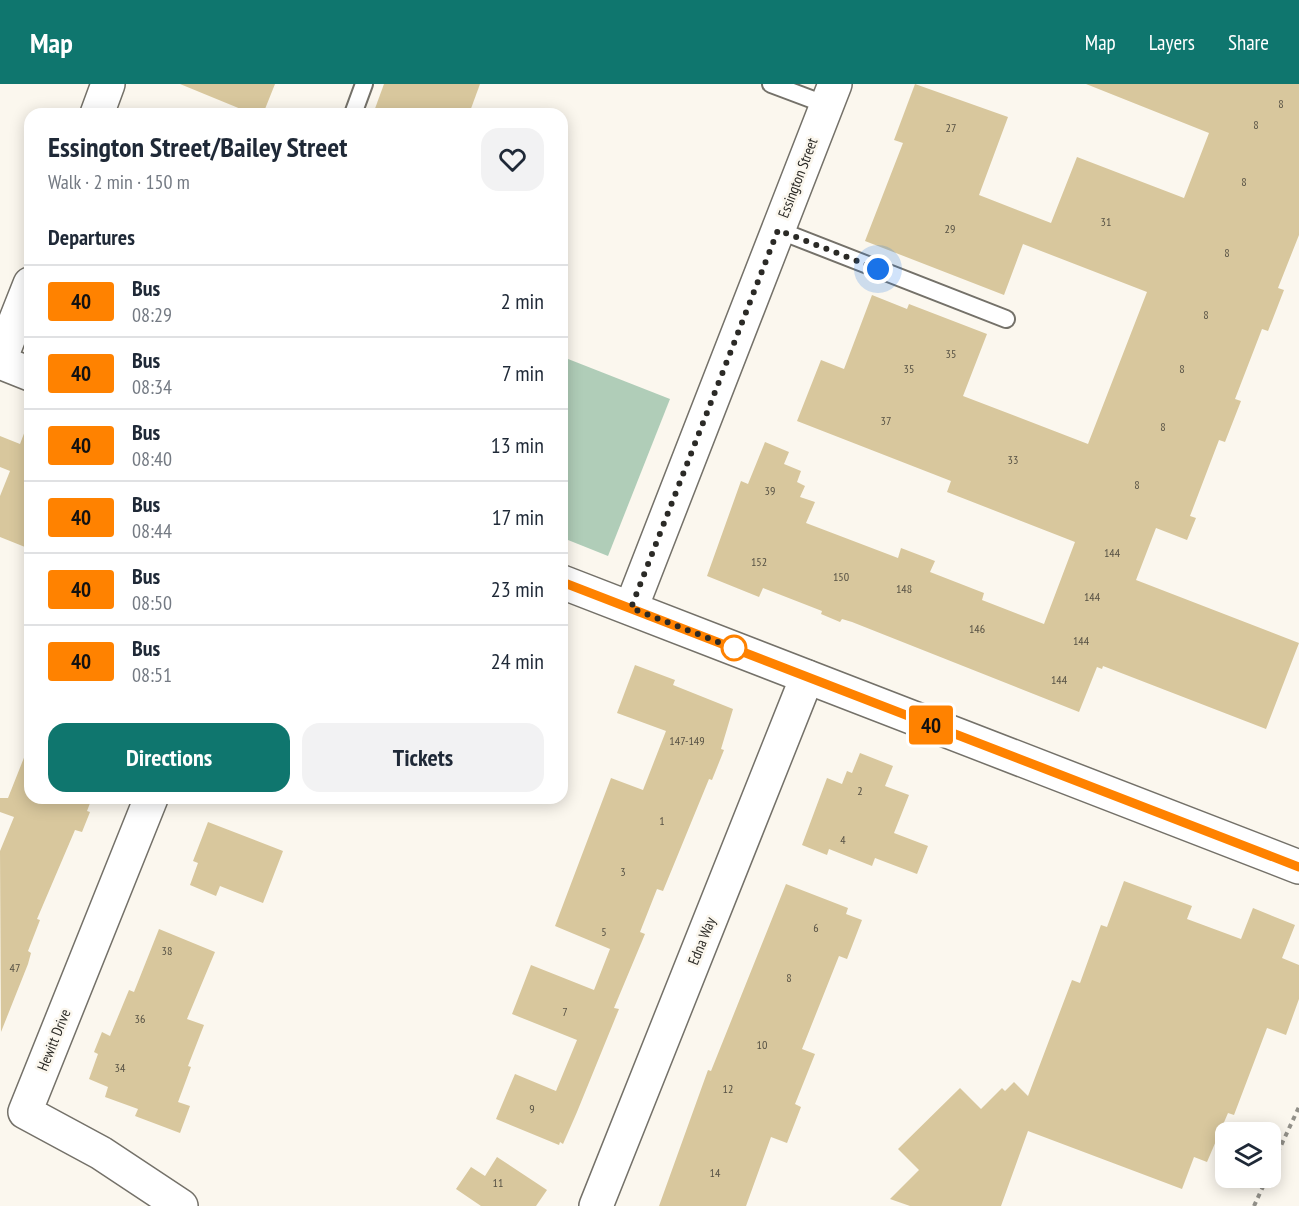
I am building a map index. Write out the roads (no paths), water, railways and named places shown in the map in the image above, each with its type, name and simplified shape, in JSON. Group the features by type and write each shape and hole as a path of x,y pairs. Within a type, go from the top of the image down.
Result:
{"street":[{"path":"99,108 108,84"},
{"name":"Essington Street","path":"631,608 831,95"},
{"path":"24,299 0,361 24,371"},
{"path":"568,584 1299,867"},
{"name":"Edna Way","path":"596,1206 807,677"},
{"name":"Hewitt Drive","path":"148,804 13,1107 100,1153 181,1206"}],"lane":[{"path":"355,108 364,84"},
{"path":"771,84 831,95"},
{"path":"778,230 1006,319"}]}
